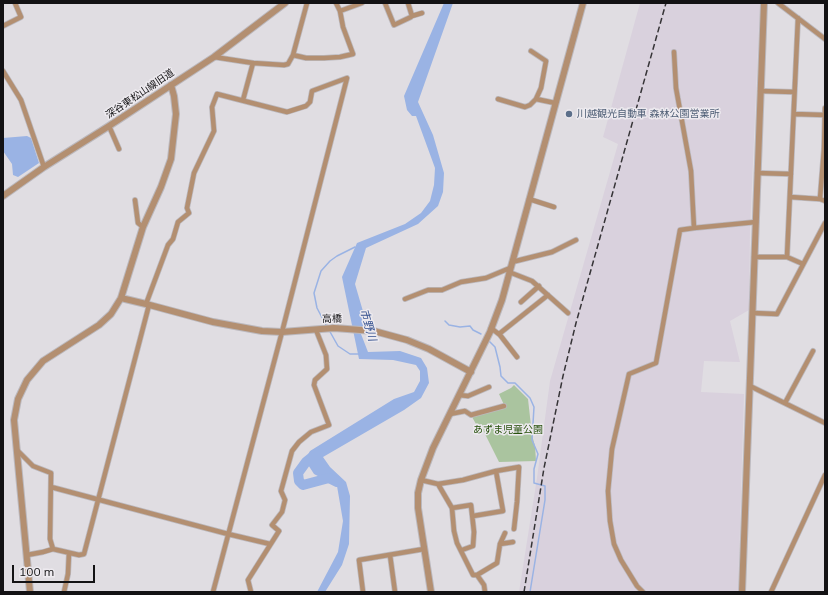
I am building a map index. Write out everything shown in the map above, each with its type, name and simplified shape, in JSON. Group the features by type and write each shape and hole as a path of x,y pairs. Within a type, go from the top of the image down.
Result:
{"street":[{"path":"3,26 21,17 15,3"},
{"name":"深谷東松山線旧道","path":"3,196 44,167 214,57 285,3"},
{"path":"214,57 254,63 288,64 293,55 307,3"},
{"path":"293,55 306,58 324,58 353,54 342,27 340,11 336,3"},
{"path":"340,11 362,3"},
{"path":"385,3 394,25 422,13"},
{"path":"408,3 412,16"},
{"path":"431,592 418,508 418,493 421,480 433,448 471,372 502,300 583,3"},
{"path":"742,592 764,3"},
{"path":"778,3 825,39"},
{"path":"788,257 798,18"},
{"path":"498,99 525,107 530,105 536,98 541,88 546,61 531,50"},
{"path":"674,52 676,88 691,171 694,228"},
{"path":"243,100 254,63"},
{"path":"3,71 20,100 44,167"},
{"path":"27,555 54,549 79,555 84,554 148,304 168,245 173,239 178,222 189,213 187,208 194,173 214,131 212,107 217,94 287,112 306,106 310,102 312,91 347,78 282,332 212,592"},
{"path":"30,592 15,425 18,399 27,380 43,361 99,325 111,314 120,298 143,227 161,187 171,158 176,114 171,85"},
{"path":"760,91 794,92"},
{"path":"536,98 556,103"},
{"path":"790,197 823,200 825,108"},
{"path":"794,114 825,115"},
{"path":"109,126 116,139 119,149"},
{"path":"757,173 791,174"},
{"path":"529,199 554,207"},
{"path":"135,200 138,223 143,227"},
{"path":"643,592 637,586 621,560 614,544 610,521 608,491 612,450 629,374 656,363 680,230 756,222"},
{"path":"753,313 777,314 825,223"},
{"path":"405,299 428,290 442,290 461,282 486,278 510,267 552,252 576,240"},
{"path":"754,257 788,257 803,264"},
{"path":"510,267 539,286 568,313"},
{"path":"521,302 539,286"},
{"path":"499,334 548,294"},
{"name":"高橋","path":"120,298 245,329 282,332 334,328 374,331 407,340 429,349 471,372"},
{"path":"491,328 499,334 516,357"},
{"path":"251,592 248,580 279,531 272,525 282,512 285,500 281,491 292,451 299,442 311,432 329,425 314,385 315,380 327,369 326,355 316,330"},
{"path":"785,403 812,351"},
{"path":"750,386 825,423"},
{"path":"459,395 468,396 490,387"},
{"path":"450,414 465,411 471,415 504,406"},
{"path":"17,450 33,466 51,473 50,539 54,549"},
{"path":"421,480 438,484 464,480 496,471 519,467 518,502 514,529"},
{"path":"473,516 503,511 496,471"},
{"path":"771,592 825,476"},
{"path":"438,484 452,508 454,531 457,543 462,550 473,575 477,575 484,585 485,592"},
{"path":"51,487 270,544"},
{"path":"452,508 472,505 474,532 472,546 462,550"},
{"path":"477,575 496,563 500,544 505,533"},
{"path":"500,544 513,542"},
{"path":"363,592 359,560 424,549"},
{"path":"64,592 68,574 69,553"},
{"path":"390,555 395,592"}],"shaded area":[{"path":"640,3 760,3 750,229 749,310 730,321 740,362 704,361 701,392 744,394 738,592 519,592 537,478 550,381 618,144 603,137"}],"green space":[{"name":"あずま児童公園","path":"514,385 528,399 536,461 499,462 484,432 476,424 472,417 505,407 499,394"}],"water":[{"path":"444,3 453,3 418,102 433,135 444,173 443,192 438,206 418,224 366,248 355,284 367,325 361,334 368,352 400,351 421,358 427,368 429,383 421,398 404,410 323,457 330,467 346,482 350,496 349,544 342,565 325,592 317,592 338,552 343,521 337,486 314,474 305,460 310,451 394,399 414,392 420,381 420,371 416,365 393,360 359,359 342,277 357,243 405,224 421,213 430,201 434,185 435,168 416,116 412,116 407,110 404,96"},
{"path":"27,136 31,138 39,163 18,177 13,175 12,164 3,151 3,138"}],"waterway":[{"path":"327,327 317,308 314,293 321,271 337,256 355,247"},
{"path":"445,321 449,325 460,327 470,326 473,330 481,334"},
{"path":"329,330 338,346 350,354 360,354"},
{"path":"489,341 495,347 501,376 508,383 515,383 530,398 534,407 532,440 538,454 534,469 534,483 545,486 545,500 530,592"},
{"name":"市野川","path":"316,454 306,462 298,473 299,481 303,485 329,478 337,482"}],"railway":[{"path":"524,592 544,468 563,376 576,323 666,3"}],"place":[{"name":"川越観光自動車 森林公園営業所","path":"569,114"}]}
